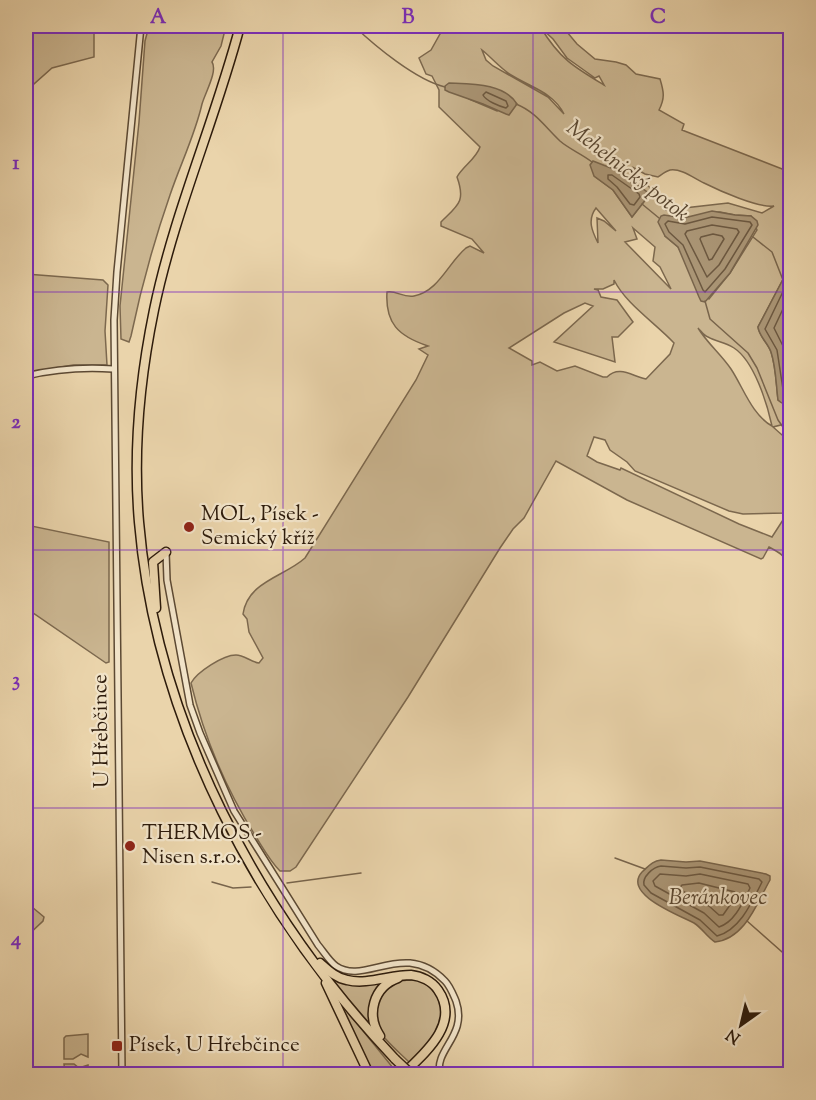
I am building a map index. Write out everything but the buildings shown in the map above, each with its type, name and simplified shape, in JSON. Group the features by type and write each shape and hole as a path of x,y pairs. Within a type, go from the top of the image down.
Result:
{"main road":[{"path":"240,26 169,252 148,342 142,385 137,479 142,553 156,627 178,705 205,774 255,872 318,967 354,1013 411,1074"},
{"path":"156,627 153,562 166,552"},
{"path":"294,933 320,963 340,978 355,981 417,976 430,982 439,991 446,1009 446,1019 440,1034 403,1074"},
{"path":"318,967 369,1074"},
{"path":"395,1059 373,1024 373,1006 376,997 385,985 403,976"}],"street":[{"name":"U Hřebčince","path":"122,1074 113,369 117,272 141,26"},
{"path":"26,376 50,370 83,367 113,369"},
{"path":"166,552 167,580 190,705 231,805 318,945 336,966 351,971 406,962 429,969 445,981 455,998 459,1021 440,1064 440,1074"}],"shaded area":[{"path":"26,26 94,26 94,57 52,68 26,91"},
{"path":"149,26 226,26 221,46 212,62 213,71 210,82 159,230 129,342 121,339 120,306 145,41"},
{"path":"452,26 469,26 471,30 471,26 562,26 577,44 595,59 626,65 636,74 660,79 663,95 659,110 684,124 682,130 790,172 790,266 758,327 773,358 778,400 786,405 790,403 790,436 785,424 773,427 790,442 790,506 785,513 743,514 729,511 635,471 610,450 605,440 594,437 587,456 597,462 620,470 621,468 739,524 772,537 790,509 790,566 781,555 769,547 761,559 627,500 556,461 524,518 500,548 408,697 296,867 290,871 280,871 245,819 226,781 209,743 191,683 204,669 224,658 239,655 259,663 263,658 249,632 247,619 243,614 246,603 259,587 305,558 416,380 428,355 419,349 428,346 409,338 395,327 388,312 387,292 410,296 423,293 437,283 466,248 470,246 484,253 472,239 441,226 441,222 459,202 461,192 457,177 480,147 439,107 439,90 432,76 426,74 419,58 431,50 440,34","holes":["541,28 553,39 567,58 595,78 599,76 604,85 576,67 555,47","482,50 507,72 554,100 564,114 548,97 486,60","471,85 489,87 502,92 497,111 469,99","634,168 658,177 670,170 679,171 739,198 774,206 762,213 728,203 666,210 668,206","594,176 650,194 632,217 613,190","596,208 616,231 597,218 598,243 592,230 592,217","720,212 751,216 757,230 730,273 709,299 678,247 665,236 677,217","633,228 655,247 653,261 660,267 671,289 625,242 637,239","614,280 633,305 674,343 670,354 646,379 626,372 616,372 603,377 575,366 557,371 540,362 532,365 532,361 509,348 564,313 585,303 593,306 554,342 615,362 612,337 618,337 633,322 617,300 601,297 598,290 594,289 603,289 614,284","698,328 704,335 734,348 748,362 763,395 772,426 753,408 731,369"]},
{"path":"26,274 103,280 108,285 105,331 107,365 73,365 26,373"},
{"path":"26,380 28,380 29,391 31,526 109,542 109,662 106,663 26,608"},
{"path":"26,902 44,917 43,921 26,937"},
{"path":"334,978 381,982 371,1002 369,1023 332,980"},
{"path":"407,980 419,980 427,984 436,995 441,1009 438,1030 410,1063 378,1029 375,1016 380,997 388,986"},
{"path":"338,1000 398,1074 373,1074"},
{"path":"88,1034 88,1057 81,1054 73,1059 64,1059 64,1038"},
{"path":"64,1064 74,1064 79,1068 88,1065 89,1074 65,1074"}],"water":[{"path":"449,83 496,88 511,97 517,104 509,115 445,90 445,86"},
{"path":"593,161 616,170 650,194 632,217 613,190 594,176 590,165"},
{"path":"712,211 751,216 758,225 730,273 705,302 699,297 678,247 665,236 658,222 664,215 684,218"},
{"path":"790,266 790,403 785,404 778,400 773,358 758,327"},
{"name":"Beránkovec","path":"661,860 700,861 766,874 770,876 770,880 755,909 742,927 725,939 715,942 694,923 655,903 640,888 638,880 642,872"}],"waterway":[{"name":"Mehelnický potok","path":"354,26 409,70 445,87"},
{"name":"Mehelnický potok","path":"516,104 535,116 564,144 592,162"},
{"name":"Mehelnický potok","path":"642,204 659,218"},
{"path":"753,237 772,252 783,280"},
{"name":"Mehelnický potok","path":"705,301 710,319 748,353 757,368 778,420 790,437"},
{"path":"615,858 645,869"},
{"path":"287,883 361,873"},
{"path":"212,882 233,888 251,887"},
{"path":"747,921 790,959"}],"place":[{"name":"MOL, Písek - Semický kříž","path":"189,527"},
{"name":"THERMOS - Nisen s.r.o.","path":"130,846"},
{"name":"Písek, U Hřebčince","path":"117,1046"}]}
